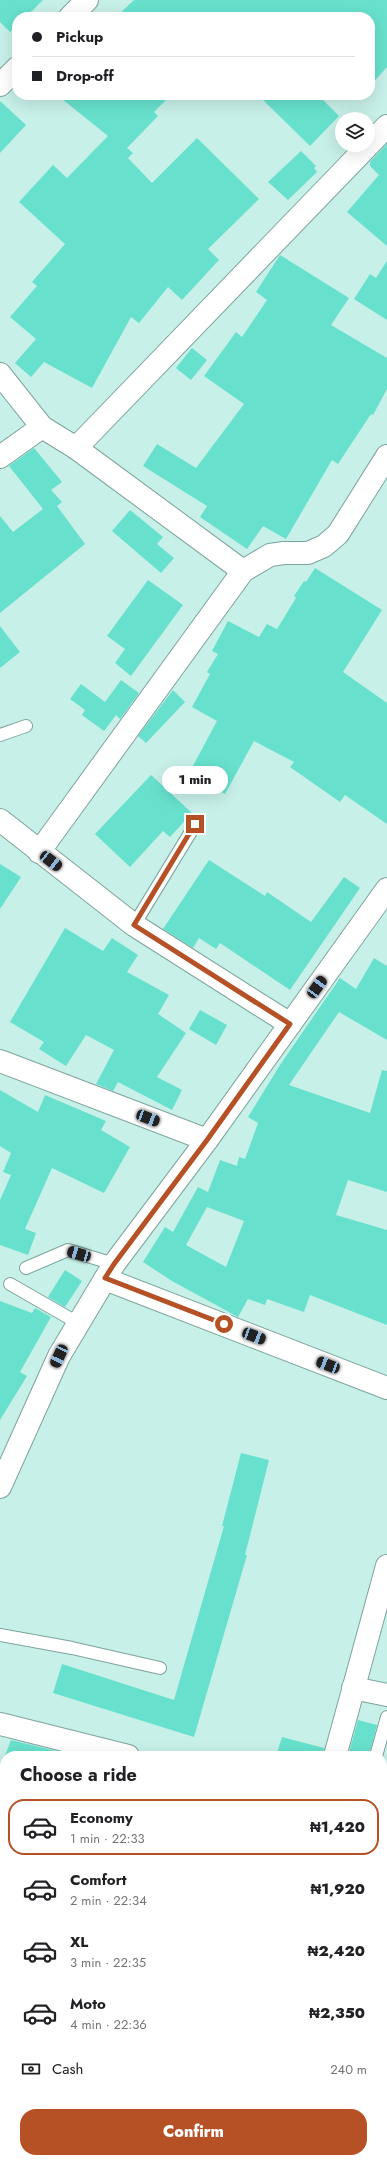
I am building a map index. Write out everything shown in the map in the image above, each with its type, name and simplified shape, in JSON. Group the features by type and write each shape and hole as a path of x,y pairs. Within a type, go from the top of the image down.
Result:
{"street":[{"path":"75,12 87,0"},
{"path":"0,85 12,73"},
{"path":"76,448 387,126"},
{"path":"0,374 42,426 76,448 243,571"},
{"path":"0,457 42,426"},
{"path":"39,852 243,571 270,555 284,553 308,553 324,546 338,534 387,456"},
{"path":"0,820 134,925 290,1024"},
{"path":"0,1487 0,1483 59,1356 110,1271 207,1140 387,889"},
{"path":"0,1061 207,1140"},
{"path":"110,1271 387,1388"},
{"path":"336,1751 387,1566"},
{"path":"353,1688 387,1695"},
{"path":"0,1724 108,1751"}],"lane":[{"path":"0,735 26,726"},
{"path":"134,925 195,824"},
{"path":"26,1268 68,1250 110,1271"},
{"path":"10,1284 78,1323"},
{"path":"0,1635 72,1648 160,1668"},
{"path":"377,1751 387,1717"}],"building":[{"path":"0,0 43,0 31,12 12,12 12,30 10,32 0,22"},
{"path":"134,0 387,0 387,67 375,80 375,12 121,12"},
{"path":"63,100 166,100 154,112 158,116 127,148 133,153 128,158 152,183 197,138 259,199 208,249 219,260 182,300 168,287 139,323 131,317 92,388 44,362 31,377 15,363 36,339 10,317 37,286 32,282 65,244 19,202 53,165 67,178 108,136"},
{"path":"263,100 323,100 335,112 335,120 310,146"},
{"path":"0,101 26,125 0,153"},
{"path":"387,144 387,246 347,212 379,175 370,166 370,162"},
{"path":"301,151 316,166 314,168 317,172 288,200 268,182"},
{"path":"280,255 349,298 331,325 387,358 387,389 373,415 371,414 338,464 332,460 286,539 263,526 247,549 200,517 207,506 143,466 157,444 196,468 244,404 204,376 236,332 242,337 267,300 256,292"},
{"path":"387,261 387,320 354,299 370,274 376,278"},
{"path":"192,348 207,360 191,380 176,368"},
{"path":"34,448 62,482 51,490 62,502 57,506 85,544 0,613 0,516 13,532 43,509 9,466"},
{"path":"130,510 163,537 157,544 174,558 161,573 112,531"},
{"path":"315,568 382,610 343,672 387,703 387,824 345,795 340,802 290,767 294,762 254,741 225,794 188,775 217,721 192,707 210,674 207,672 218,654 212,651 228,621 259,637 267,624 277,629 296,598 294,596"},
{"path":"148,580 183,605 131,676 115,663 125,649 107,636"},
{"path":"0,626 20,652 0,668"},
{"path":"121,680 139,693 120,719 116,715 104,731 82,715 85,710 70,699 81,684 105,702"},
{"path":"173,690 185,702 146,743 138,736"},
{"path":"151,775 192,813 170,837 163,831 130,867 95,834"},
{"path":"209,860 265,896 267,892 311,922 344,877 360,888 290,990 220,943 216,949 199,938 193,948 163,929"},
{"path":"0,864 21,877 0,909"},
{"path":"65,928 103,951 112,938 138,955 127,972 169,995 158,1014 186,1033 157,1077 182,1090 172,1110 118,1082 113,1091 96,1084 114,1050 86,1035 66,1066 39,1049 44,1042 10,1022"},
{"path":"374,958 387,966 387,1040 339,1012 289,1085 370,1113 382,1070 387,1071 387,1192 348,1180 336,1215 387,1230 387,1325 310,1295 304,1312 267,1299 265,1305 248,1299 238,1317 172,1281 143,1262 165,1227 173,1232 198,1187 208,1192 220,1160 237,1166 239,1157 245,1159 258,1123 248,1117 280,1065 340,978 356,989","holes":["207,1207 244,1221 226,1267 186,1245"]},
{"path":"200,1010 227,1025 216,1045 189,1029"},
{"path":"0,1090 38,1112 45,1095 106,1121 101,1130 130,1147 104,1193 52,1168 25,1229 36,1233 28,1255 0,1245 0,1200 11,1175 3,1172 11,1153 0,1146"},
{"path":"65,1270 82,1281 65,1307 48,1297"},
{"path":"0,1301 32,1313 35,1308 51,1317 20,1372 27,1376 0,1420"},
{"path":"241,1453 269,1460 245,1555 247,1555 194,1737 53,1693 62,1664 174,1700 224,1526 222,1526"},
{"path":"358,1720 377,1725 370,1751 349,1751"},
{"path":"282,1737 324,1748 324,1751 278,1751"},
{"path":"11,1740 56,1751 7,1751"}],"route":[{"path":"195,824 142,915 134,925 290,1024 207,1140 105,1278 224,1324"}]}
